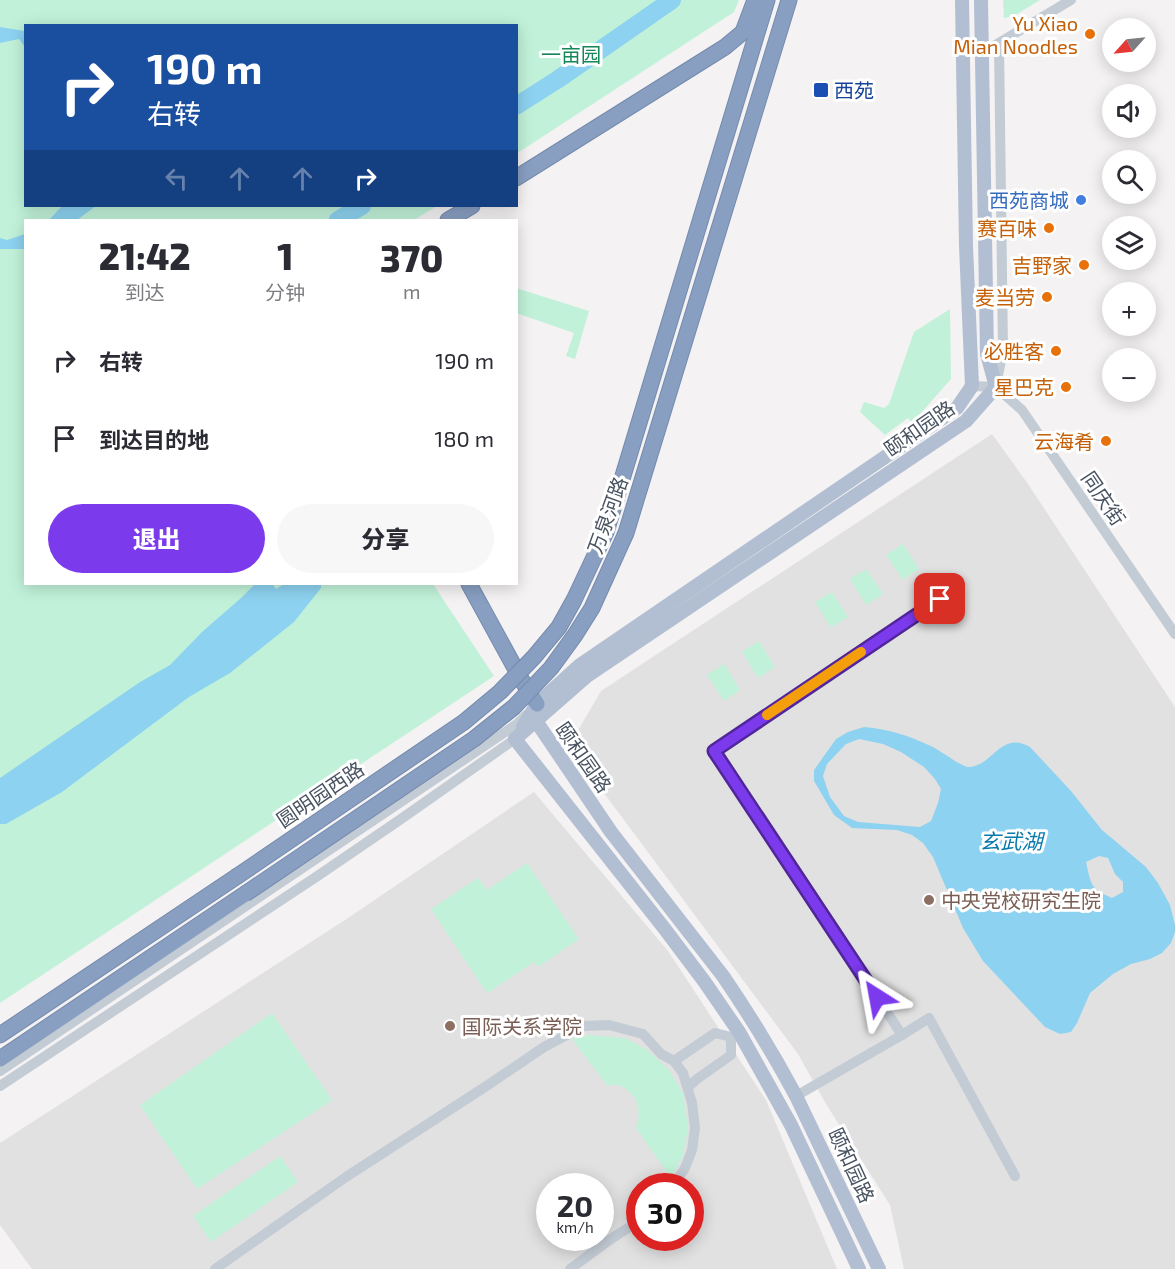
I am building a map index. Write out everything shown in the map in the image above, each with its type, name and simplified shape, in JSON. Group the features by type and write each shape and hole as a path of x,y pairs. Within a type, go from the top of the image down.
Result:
{"highway":[{"path":"518,177 725,47 743,32 755,0"},
{"name":"万泉河路","path":"606,532 768,0"},
{"name":"万泉河路","path":"0,1059 474,739 514,707 551,668 592,608 626,533 789,0"},
{"path":"450,219 470,207"},
{"name":"圆明园西路","path":"0,1035 464,722 500,692 559,627 606,532"},
{"path":"470,585 537,704"}],"main road":[{"name":"颐和园路","path":"859,1269 791,1125 704,981 515,739 537,704 580,665 957,408 972,386 966,229 962,0"},
{"path":"981,0 987,354 996,387"},
{"name":"颐和园路","path":"879,1269 781,1068 723,976 611,832 536,722 587,676 966,421 996,387"},
{"path":"515,739 536,722 537,704"}],"street":[{"path":"982,53 1071,0"},
{"path":"972,386 996,387 1003,352 999,43"},
{"name":"同庆街","path":"996,387 1022,410 1175,634"},
{"path":"902,1035 714,751 959,586"},
{"path":"0,1071 517,724 537,704"},
{"path":"0,1086 319,875 515,739"},
{"path":"796,1096 929,1018 1015,1176"},
{"path":"215,1269 346,1177 544,1047 584,1026 609,1025 643,1034 661,1054 674,1061 683,1073 693,1103 695,1128 692,1150 682,1173"},
{"path":"674,1061 715,1033 735,1034 731,1055 688,1087"},
{"path":"570,1269 626,1230"}],"shaded area":[{"name":"中央党校研究生院","path":"992,434 1028,484 1175,707 1175,1269 904,1269 890,1205 826,1104 798,1054 569,746 601,691"},
{"name":"国际关系学院","path":"534,792 668,951 766,1100 837,1269 32,1269 0,1225 0,1143 348,918"}],"green space":[{"name":"一亩园","path":"0,0 739,0 734,12 518,153 518,24 24,24 24,207 435,207 416,219 24,219 24,585 434,585 494,676 0,1003"},
{"path":"1003,0 1040,0 1014,16 1004,18"},
{"path":"518,289 589,311 575,359 566,356 574,333 518,314"},
{"path":"950,309 951,379 912,423 908,418 885,435 860,412 864,402 884,408 889,404 914,332"},
{"path":"903,544 919,569 903,580 886,555"},
{"path":"866,569 883,594 866,605 850,579"},
{"path":"832,592 848,617 831,628 815,602"},
{"path":"759,641 775,667 758,678 742,652"},
{"path":"724,664 740,690 724,701 707,675"},
{"path":"527,863 579,939 538,967 534,962 487,993 431,909 478,878 487,890"},
{"path":"272,1013 332,1100 197,1189 140,1105"},
{"path":"589,1035 625,1038 647,1050 668,1069 683,1093 688,1127 683,1156 674,1173 668,1173 636,1128 639,1116 635,1099 627,1089 619,1085 607,1085 572,1039"},
{"path":"280,1156 298,1182 211,1242 193,1216"}],"water":[{"path":"0,27 24,31 24,46 19,39 0,43"},
{"path":"61,207 95,207 78,219 50,219"},
{"path":"24,234 24,249 0,249 0,238 7,240"},
{"path":"254,585 273,585 276,589 282,585 321,585 294,622 230,673 189,697 62,792 6,824 0,824 0,778 140,682 170,665 202,632"},
{"name":"玄武湖","path":"864,727 882,729 931,746 968,767 977,765 1011,743 1020,743 1030,747 1071,791 1102,830 1146,867 1158,883 1170,905 1175,925 1171,943 1162,953 1131,964 1113,974 1090,993 1071,1032 1060,1034 1045,1027 983,961 963,928 933,857 923,843 912,835 897,830 852,828 834,815 814,781 814,770 836,739","holes":["859,739 883,744 901,752 924,767 935,779 941,789 931,821 920,827 858,822 844,816 830,797 823,776 827,764 846,744","1099,856 1108,858 1115,874 1123,882 1123,892 1112,898 1099,892 1091,881 1086,862"]}],"waterway":[{"path":"518,105 672,0"},
{"path":"340,219 360,207"}],"slow traffic":[{"path":"767,715 861,652"}],"place":[{"name":"Yu Xiao Mian Noodles","path":"1090,34"},
{"name":"西苑","path":"821,90"},
{"name":"西苑商城","path":"1081,200"},
{"name":"赛百味","path":"1049,228"},
{"name":"吉野家","path":"1084,265"},
{"name":"麦当劳","path":"1047,297"},
{"name":"必胜客","path":"1056,351"},
{"name":"星巴克","path":"1066,387"},
{"name":"云海肴","path":"1106,441"},
{"name":"中央党校研究生院","path":"929,900"},
{"name":"国际关系学院","path":"450,1026"}],"route":[{"path":"877,997 714,751 940,599"}]}
